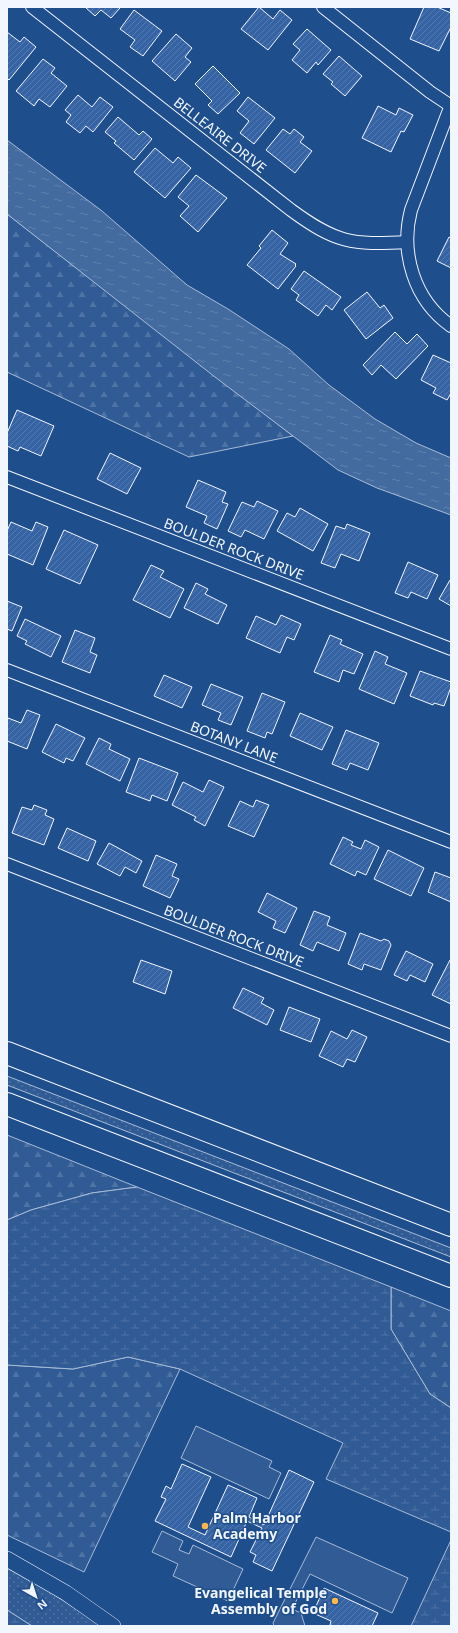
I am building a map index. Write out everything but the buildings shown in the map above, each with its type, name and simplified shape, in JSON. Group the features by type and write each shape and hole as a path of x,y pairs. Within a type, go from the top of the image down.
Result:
{"highway":[{"path":"7,1053 451,1225"},
{"path":"7,1104 451,1276"}],"street":[{"name":"BELLEAIRE DRIVE","path":"32,7 290,210 316,228 336,238 357,243 406,242"},
{"path":"323,7 430,92 451,105 411,210 406,242 409,262 417,285 434,311 451,326"},
{"name":"BOULDER ROCK DRIVE","path":"7,477 451,649"},
{"name":"BOTANY LANE","path":"7,670 451,842"},
{"name":"BOULDER ROCK DRIVE","path":"7,864 451,1036"},
{"path":"7,1559 66,1593 113,1626"}],"green space":[{"path":"7,214 293,436 189,457 7,372"},
{"path":"7,1076 451,1248 451,1257 7,1085"},
{"path":"7,1135 137,1187 92,1193 31,1210 7,1220"},
{"path":"137,1187 391,1287 391,1329 430,1394 451,1408 451,1532 326,1479 343,1443 180,1369 128,1357 73,1369 7,1365 7,1220 31,1210 92,1193"},
{"path":"391,1287 451,1311 451,1408 430,1394 391,1329"},
{"path":"128,1357 180,1369 84,1572 7,1535 7,1365 73,1369"},
{"path":"451,1540 451,1626 411,1626"},
{"path":"7,1568 50,1592 102,1626 32,1626 7,1610"},
{"path":"7,1610 32,1626 7,1626"}],"shaded area":[{"path":"196,1426 272,1461 269,1467 281,1473 269,1499 181,1458"},
{"path":"162,1531 183,1541 179,1550 189,1554 193,1545 243,1569 228,1601 173,1576 178,1564 152,1552"},
{"path":"316,1537 408,1578 392,1613 310,1574 292,1609 301,1613 305,1626 274,1626 273,1623"}],"water":[{"path":"7,140 102,211 187,285 228,309 289,349 329,385 375,419 416,443 451,458 451,515 377,488 338,470 215,377 7,214"}],"place":[{"name":"Palm Harbor Academy","path":"205,1526"},
{"name":"Evangelical Temple Assembly of God","path":"335,1601"}]}
